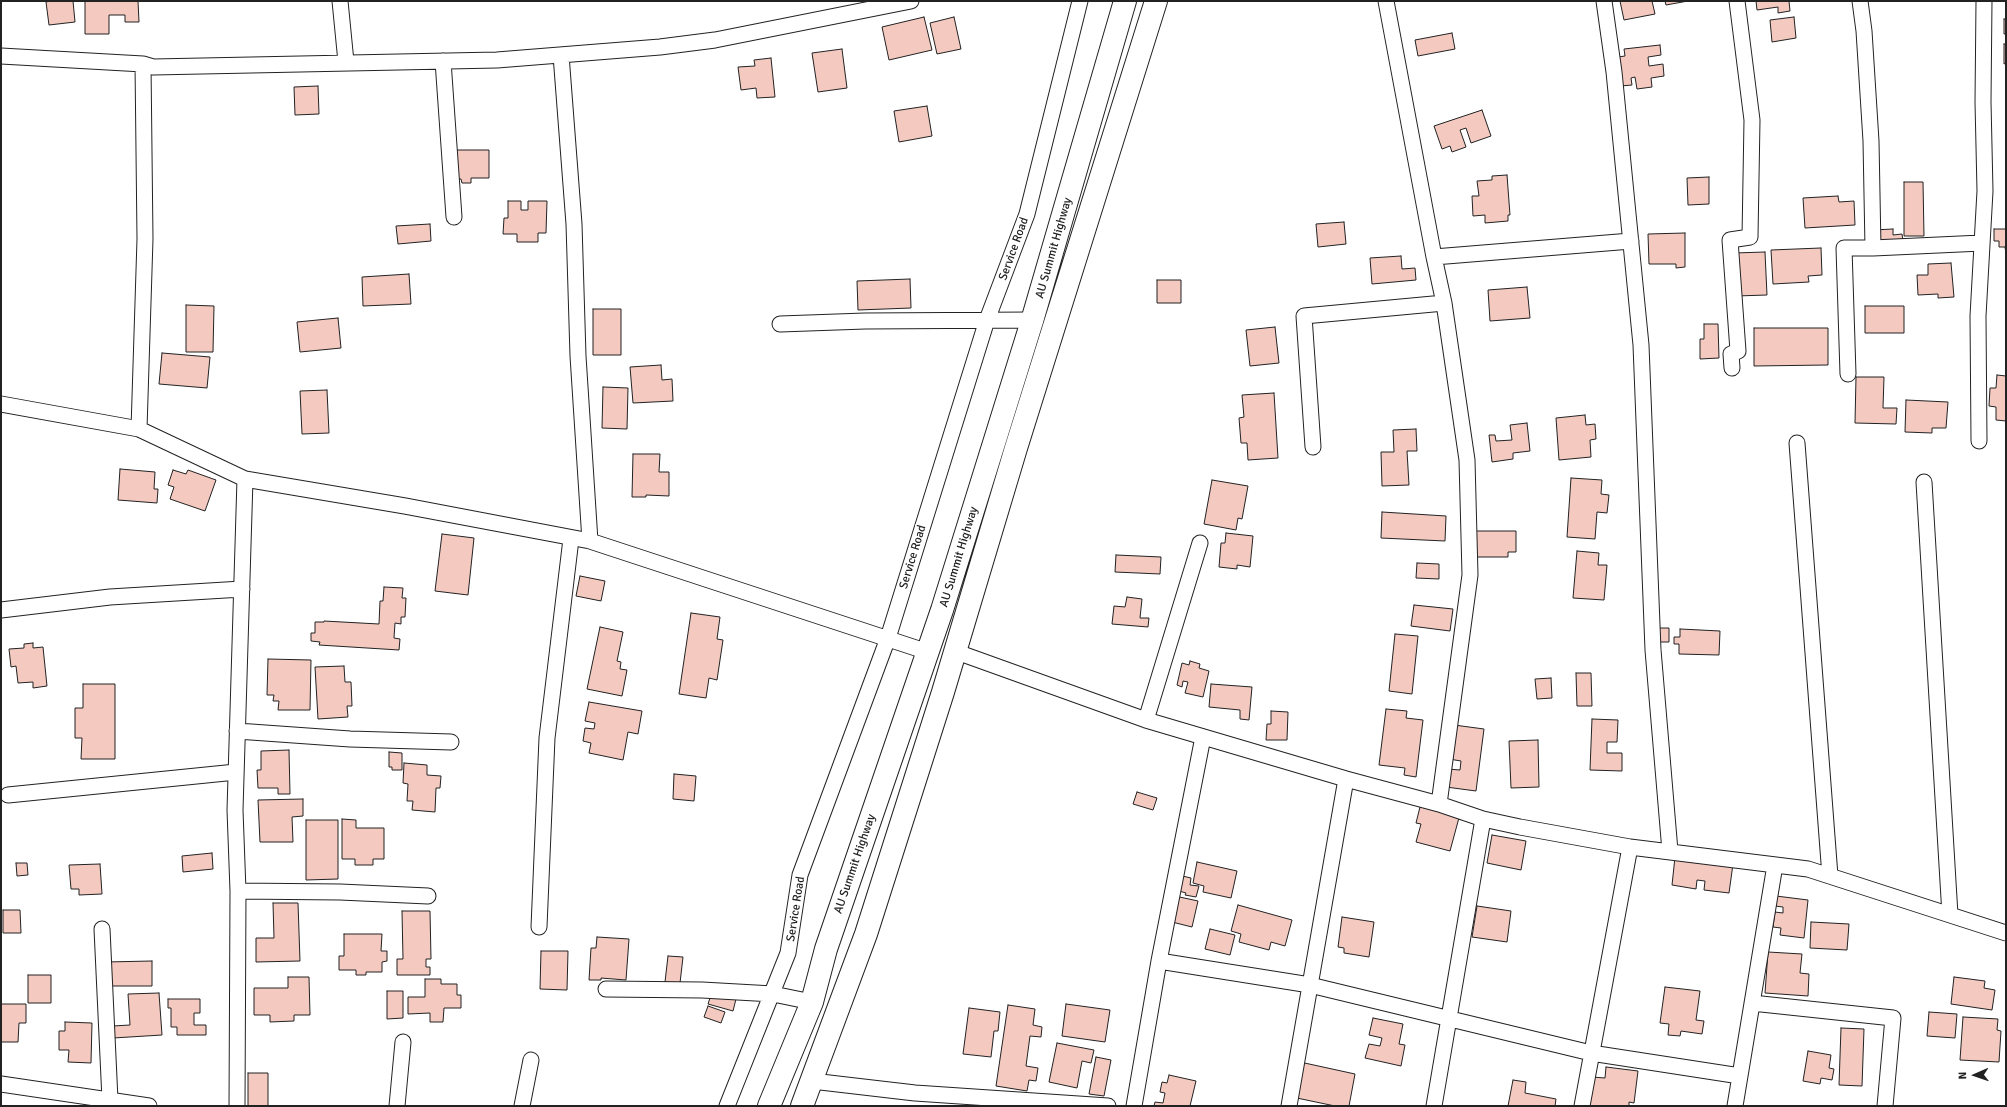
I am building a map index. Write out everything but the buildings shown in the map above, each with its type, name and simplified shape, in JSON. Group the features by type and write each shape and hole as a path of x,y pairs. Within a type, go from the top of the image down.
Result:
{"main road":[{"name":"AU Summit Highway","path":"769,1106 812,1002 826,949 928,652 1032,321 1124,1"},
{"name":"AU Summit Highway","path":"802,1106 869,926 943,692 1018,440 1156,1"}],"street":[{"path":"340,1 346,62"},
{"path":"1,56 143,64 153,67 497,60 714,40 911,1"},
{"name":"Service Road","path":"727,1106 788,954 800,876 888,638 987,320 1027,214 1080,1"},
{"path":"1386,1 1444,303 1467,460 1470,575 1439,804"},
{"path":"1604,1 1614,72 1641,345 1653,650 1670,852"},
{"path":"1732,368 1731,354 1738,351 1730,240 1750,237 1752,120 1738,1"},
{"path":"1860,1 1864,31 1871,141 1873,248"},
{"path":"1979,441 1978,316 1985,192 1983,102 1984,1"},
{"path":"561,55 574,224 578,356 590,541"},
{"path":"443,61 454,217"},
{"path":"139,429 145,239 143,64"},
{"path":"1434,257 1631,241"},
{"path":"1848,374 1844,248 1982,243"},
{"path":"1313,447 1304,316 1444,303"},
{"path":"780,324 865,321 1032,321"},
{"path":"1,404 139,429 245,479 405,506 571,539 590,541 928,652"},
{"path":"1797,443 1830,876"},
{"path":"237,1106 238,891 235,810 245,479"},
{"path":"1924,482 1950,915"},
{"path":"539,927 547,738 571,539"},
{"path":"1146,720 1200,543"},
{"path":"1,610 110,597 242,589"},
{"path":"954,651 1146,720 1346,779 1439,804 1482,819 1630,847 1808,869 2006,933"},
{"path":"237,731 350,739 451,742"},
{"path":"1134,1106 1159,961 1203,738"},
{"path":"8,796 236,772"},
{"path":"1289,1106 1346,779"},
{"path":"1434,1106 1482,819"},
{"path":"1582,1106 1630,847"},
{"path":"1736,1106 1775,865"},
{"path":"238,891 340,892 428,896"},
{"path":"102,929 110,1100"},
{"path":"1159,961 1310,985 1449,1017 1591,1053 1740,1076"},
{"path":"606,989 702,990 773,994 812,1002"},
{"path":"1752,1004 1893,1018 1885,1106"},
{"path":"397,1106 403,1042"},
{"path":"522,1106 531,1060"},
{"path":"812,1081 915,1093 1108,1106"},
{"path":"1,1084 149,1106"}]}
